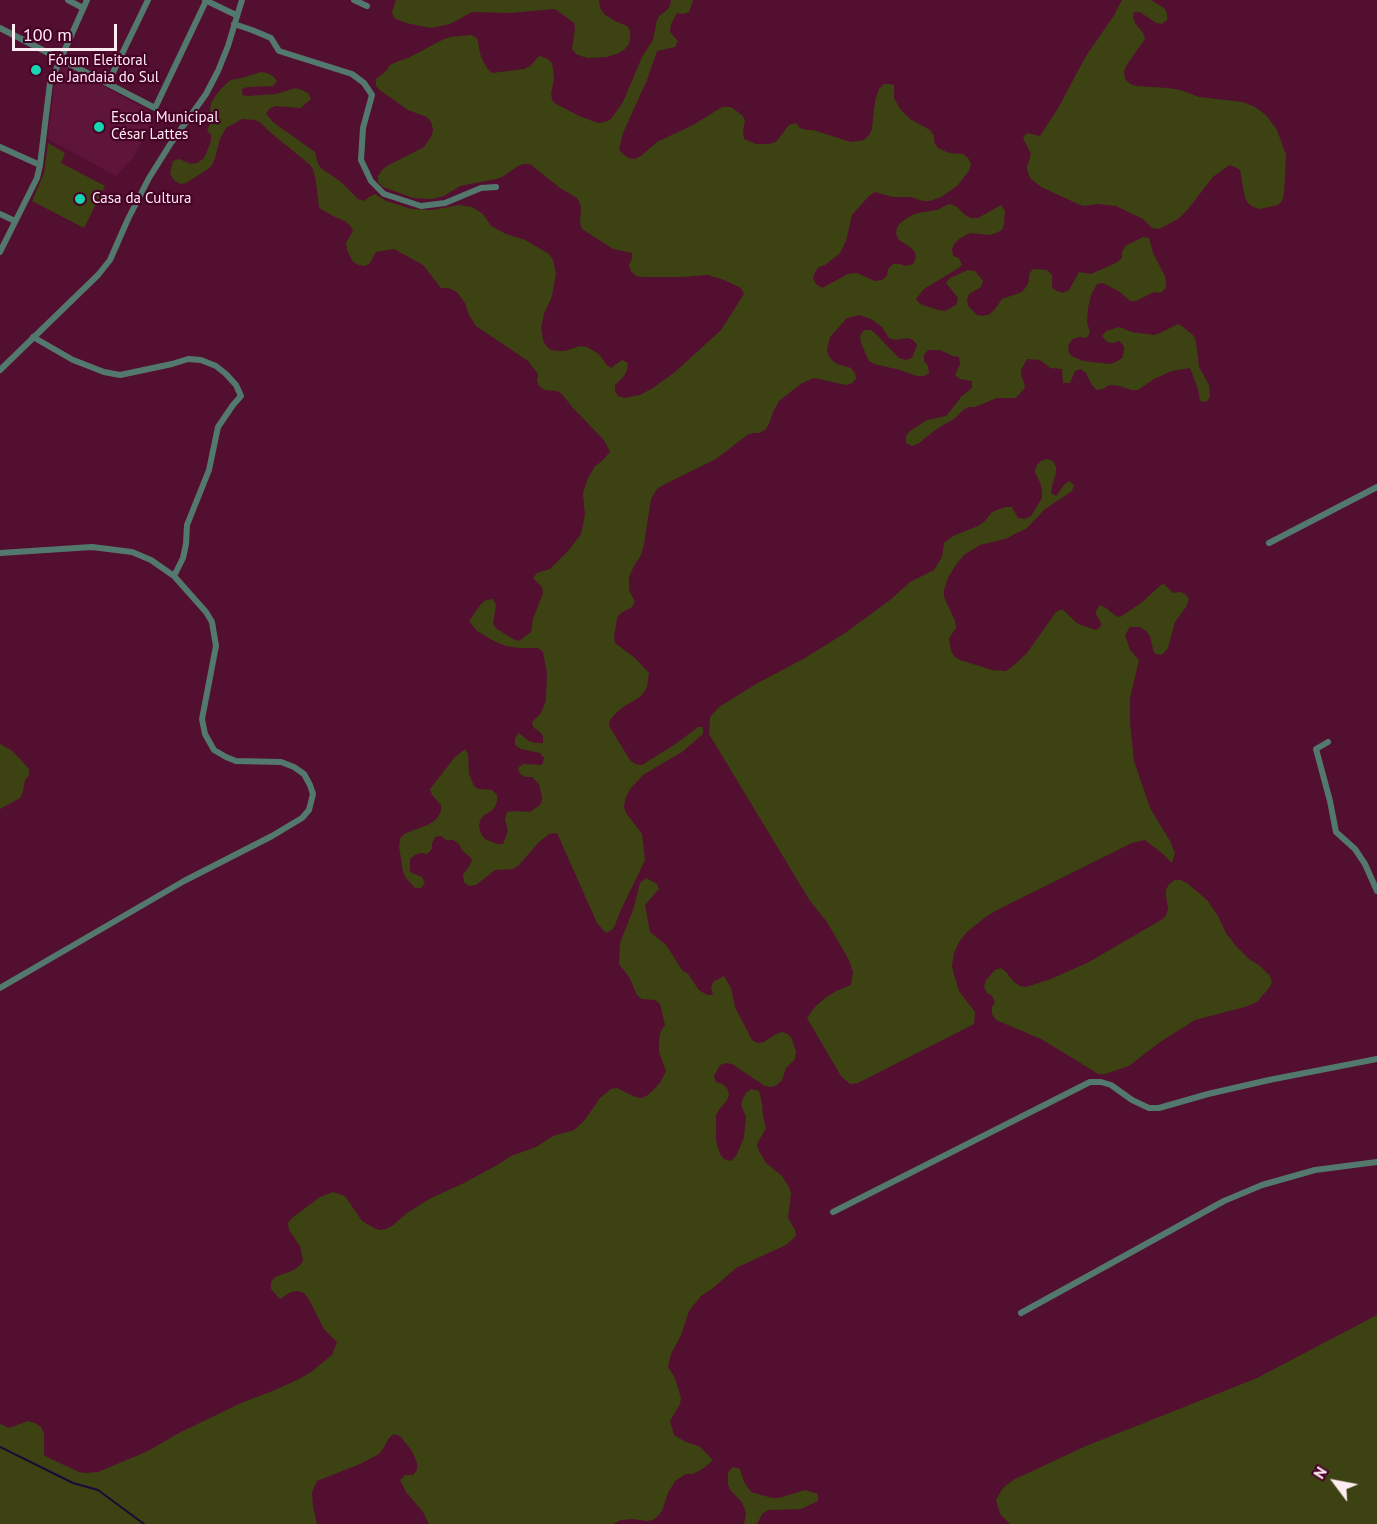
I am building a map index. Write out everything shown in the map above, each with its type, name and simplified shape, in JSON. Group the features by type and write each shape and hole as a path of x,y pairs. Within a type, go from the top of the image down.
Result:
{"street":[{"path":"68,0 83,8"},
{"path":"0,252 37,178 50,83 87,0"},
{"path":"108,83 148,0"},
{"path":"0,28 155,108 206,0 236,15"},
{"path":"0,370 98,275 110,260 149,178 206,94 218,71 242,0"},
{"path":"354,0 367,6"},
{"path":"234,24 271,38 279,51 352,74 364,83 372,95 363,128 361,159 371,181 384,194 421,206 445,203 481,188 496,187"},
{"path":"0,147 40,165"},
{"path":"0,214 15,221"},
{"path":"33,337 73,360 104,372 120,375 188,359 201,360 216,366 236,385 241,396 218,427 209,470 187,525 183,558 174,576"},
{"path":"1269,543 1377,487"},
{"path":"0,554 92,547 132,552 151,560 174,576 212,622 216,646 202,719 205,734 214,750 236,761 281,762 294,767 304,774 312,794 309,810 302,818 184,881 0,988"},
{"path":"1328,742 1316,749 1336,832 1354,849 1365,864 1377,891"},
{"path":"833,1212 1090,1082 1111,1085 1132,1100 1149,1108 1159,1108 1269,1080 1377,1059"},
{"path":"1021,1313 1224,1201 1262,1185 1315,1170 1377,1162"}],"shaded area":[{"name":"Escola Municipal César Lattes","path":"63,64 156,115 133,158 116,176 48,139 54,87"}],"green space":[{"path":"396,0 599,0 604,14 627,26 630,31 629,44 619,53 607,57 587,58 576,54 572,49 574,23 555,9 510,13 472,12 450,24 431,28 394,18 392,12"},
{"path":"671,0 693,0 689,12 677,13 671,24 670,32 678,41 675,47 657,51 647,80 623,133 619,149 628,158 635,159 641,156 657,142 693,125 722,107 731,107 742,115 745,120 744,139 756,144 776,142 789,125 796,123 800,128 851,142 864,140 872,129 875,101 879,89 884,84 894,85 894,98 900,109 910,119 930,130 938,148 949,153 963,154 968,158 971,164 969,171 957,186 941,197 930,201 911,197 893,197 875,192 869,196 852,215 846,241 840,253 815,272 813,278 816,284 822,288 848,274 857,273 875,281 882,280 887,276 888,269 893,264 906,266 913,264 916,258 915,252 899,240 896,234 900,223 912,215 937,210 949,204 956,206 971,218 978,218 1001,205 1005,211 1004,224 1002,230 996,233 990,235 970,233 954,244 953,256 959,258 962,265 924,289 916,299 920,304 938,310 945,311 956,305 958,298 946,283 950,278 968,270 975,271 983,281 981,287 969,294 968,306 977,315 983,316 990,314 1002,299 1022,292 1033,269 1047,270 1052,275 1052,288 1063,293 1069,290 1079,272 1091,274 1116,263 1122,258 1125,246 1143,237 1149,238 1153,253 1165,276 1165,289 1160,293 1154,292 1136,301 1130,301 1120,292 1103,283 1097,284 1088,308 1087,321 1090,333 1086,338 1073,339 1068,350 1071,356 1083,361 1110,364 1122,358 1124,346 1119,341 1107,342 1102,336 1106,331 1119,327 1132,332 1154,335 1178,324 1194,336 1199,367 1209,385 1210,397 1206,402 1200,401 1190,368 1172,371 1138,390 1109,385 1097,390 1081,369 1075,371 1070,383 1063,383 1062,369 1050,368 1040,360 1027,359 1021,370 1025,388 1016,398 997,398 975,407 969,407 912,446 906,443 906,436 910,431 927,420 946,416 962,396 972,388 972,381 960,379 955,375 960,364 959,357 940,350 928,350 924,355 929,373 924,376 874,364 869,361 861,343 860,336 864,330 871,330 899,358 906,360 912,358 917,345 908,338 895,340 889,338 882,327 871,319 859,315 847,318 830,337 827,349 832,360 851,368 855,373 856,379 852,383 846,385 814,378 802,383 779,401 765,430 747,435 716,459 663,485 657,489 651,499 641,555 629,577 629,590 635,602 617,618 614,637 615,643 635,658 649,673 647,687 640,697 614,715 609,726 630,760 642,765 698,727 703,727 703,734 682,752 643,775 630,789 624,807 642,834 645,860 615,925 606,933 597,923 557,833 549,834 539,842 513,869 495,870 476,885 469,886 464,882 463,875 472,859 453,840 446,840 441,836 435,837 432,849 427,854 421,853 410,859 410,872 422,877 425,883 421,888 415,888 406,878 399,846 404,834 433,822 438,817 441,805 430,789 455,757 465,749 468,754 469,774 474,786 479,789 492,790 497,795 495,807 480,820 479,827 485,839 503,844 508,831 505,819 507,812 530,812 541,804 539,784 532,777 520,774 518,768 523,764 542,765 544,758 540,753 521,749 515,745 515,738 519,733 529,741 543,743 543,736 534,728 532,722 541,713 546,700 547,673 543,652 538,648 506,646 494,641 477,631 469,621 481,604 493,599 496,605 493,624 497,629 519,641 531,632 533,619 543,593 542,587 533,578 537,573 550,569 581,534 585,515 583,494 587,480 595,466 610,452 604,440 562,394 545,390 539,386 538,374 528,361 476,326 457,292 441,288 423,265 394,249 376,252 370,263 365,266 353,262 346,243 353,231 345,221 319,208 313,169 261,123 242,119 226,128 212,165 186,183 180,184 170,174 173,161 179,159 191,164 197,163 206,154 211,141 211,135 207,130 216,118 211,114 210,108 220,90 229,81 261,72 267,73 277,81 273,86 248,87 242,89 242,95 276,94 296,88 308,93 311,99 301,108 275,106 266,114 274,123 315,152 322,169 340,181 358,199 364,201 375,194 386,201 412,209 432,210 459,205 472,207 483,214 491,226 525,240 549,254 556,273 552,296 541,328 546,346 558,351 580,346 587,347 599,354 611,368 622,360 628,363 624,376 615,385 615,391 618,396 624,398 640,395 675,372 721,330 744,294 741,288 708,275 636,276 629,265 632,253 613,249 582,229 581,209 577,198 560,188 530,164 518,166 496,179 460,186 444,196 432,199 413,198 383,187 378,182 378,176 382,170 424,147 433,129 427,117 408,110 381,91 376,86 376,79 390,65 444,39 471,35 477,38 481,57 492,73 524,69 539,56 546,58 551,62 553,68 552,100 579,116 598,123 605,122 611,119 623,102 642,57 653,40 657,20 670,6"},
{"path":"1122,0 1151,0 1164,8 1167,13 1167,20 1162,24 1156,23 1140,12 1134,12 1135,23 1145,39 1126,66 1125,79 1136,86 1168,88 1199,97 1243,102 1266,115 1277,130 1286,155 1284,194 1278,205 1260,209 1248,203 1240,170 1229,165 1213,177 1178,219 1159,229 1152,228 1143,219 1116,206 1078,204 1041,187 1031,179 1027,167 1031,154 1023,138 1027,133 1040,136 1086,56"},
{"path":"48,143 65,153 61,163 105,186 84,228 32,201 44,173"},
{"path":"1047,459 1053,461 1056,467 1051,493 1056,496 1069,481 1074,485 1072,491 1045,509 1027,528 1005,539 980,545 964,555 955,566 944,590 944,597 956,628 949,638 951,651 960,660 992,670 1006,671 1027,653 1056,612 1062,609 1078,624 1096,630 1101,626 1096,614 1100,605 1120,617 1141,603 1161,585 1164,584 1173,593 1185,594 1189,599 1175,622 1168,648 1164,653 1161,655 1154,653 1150,636 1140,627 1130,627 1125,635 1130,650 1139,660 1130,698 1134,761 1150,808 1175,853 1172,863 1145,840 1132,843 987,916 967,932 959,942 952,966 959,991 975,1012 974,1024 858,1083 850,1084 841,1076 807,1018 824,999 851,985 853,972 849,960 827,922 810,901 709,734 710,717 719,707 845,633 890,600 910,582 934,570 942,557 944,543 953,536 978,526 992,512 1005,507 1012,507 1018,518 1025,519 1031,516 1042,498 1041,485 1035,472 1036,466"},
{"path":"0,744 20,759 29,769 29,775 25,780 20,798 0,809"},
{"path":"646,878 657,884 659,889 645,905 650,932 666,945 682,970 688,974 699,990 707,995 713,995 711,988 713,982 724,976 731,988 735,1007 752,1040 758,1043 764,1042 782,1032 788,1034 792,1039 796,1052 795,1059 786,1068 782,1080 771,1087 765,1086 732,1064 720,1065 714,1076 716,1082 727,1088 729,1094 716,1115 716,1141 724,1159 731,1161 736,1156 744,1138 746,1117 741,1105 743,1098 751,1089 759,1091 766,1128 757,1144 766,1163 782,1176 789,1187 791,1193 788,1218 796,1236 786,1245 736,1268 701,1296 689,1311 668,1367 675,1378 681,1398 670,1421 674,1435 699,1446 713,1460 704,1468 693,1474 686,1474 675,1481 658,1516 653,1520 621,1520 613,1524 429,1524 400,1480 405,1475 413,1475 417,1470 417,1463 412,1451 400,1436 394,1434 379,1454 317,1481 312,1493 317,1524 0,1524 0,1424 9,1428 28,1421 35,1423 41,1427 44,1434 44,1455 79,1472 98,1472 148,1451 241,1403 299,1379 332,1355 337,1342 324,1329 304,1293 291,1292 280,1299 271,1289 271,1282 275,1277 294,1270 303,1260 300,1246 289,1230 288,1223 320,1197 333,1192 345,1196 362,1221 380,1230 386,1229 431,1198 464,1183 511,1156 536,1147 553,1136 574,1130 584,1121 600,1098 611,1089 617,1088 642,1098 660,1083 666,1071 659,1052 659,1038 665,1025 660,1004 655,1000 642,999 637,995 629,977 619,964 620,943 633,910 640,883"},
{"path":"1175,880 1187,883 1207,900 1235,945 1270,976 1272,982 1269,988 1257,1002 1195,1020 1160,1042 1129,1066 1105,1074 1098,1074 1041,1039 996,1020 992,1014 995,1002 984,987 986,980 995,970 1001,968 1014,982 1026,987 1089,962 1166,916 1168,909 1166,890"},
{"path":"1377,1315 1377,1524 1010,1524 1000,1514 996,1500 1003,1488 1013,1480 1086,1446 1257,1378"},
{"path":"733,1467 740,1469 744,1482 751,1492 779,1498 805,1490 818,1494 818,1501 801,1509 768,1510 762,1514 757,1524 744,1524 746,1514 744,1507 728,1485 728,1472"}],"waterway":[{"path":"0,1447 73,1483 98,1490 144,1524"}],"place":[{"name":"Fórum Eleitoral de Jandaia do Sul","path":"36,70"},
{"name":"Escola Municipal César Lattes","path":"99,127"},
{"name":"Casa da Cultura","path":"80,199"}]}
